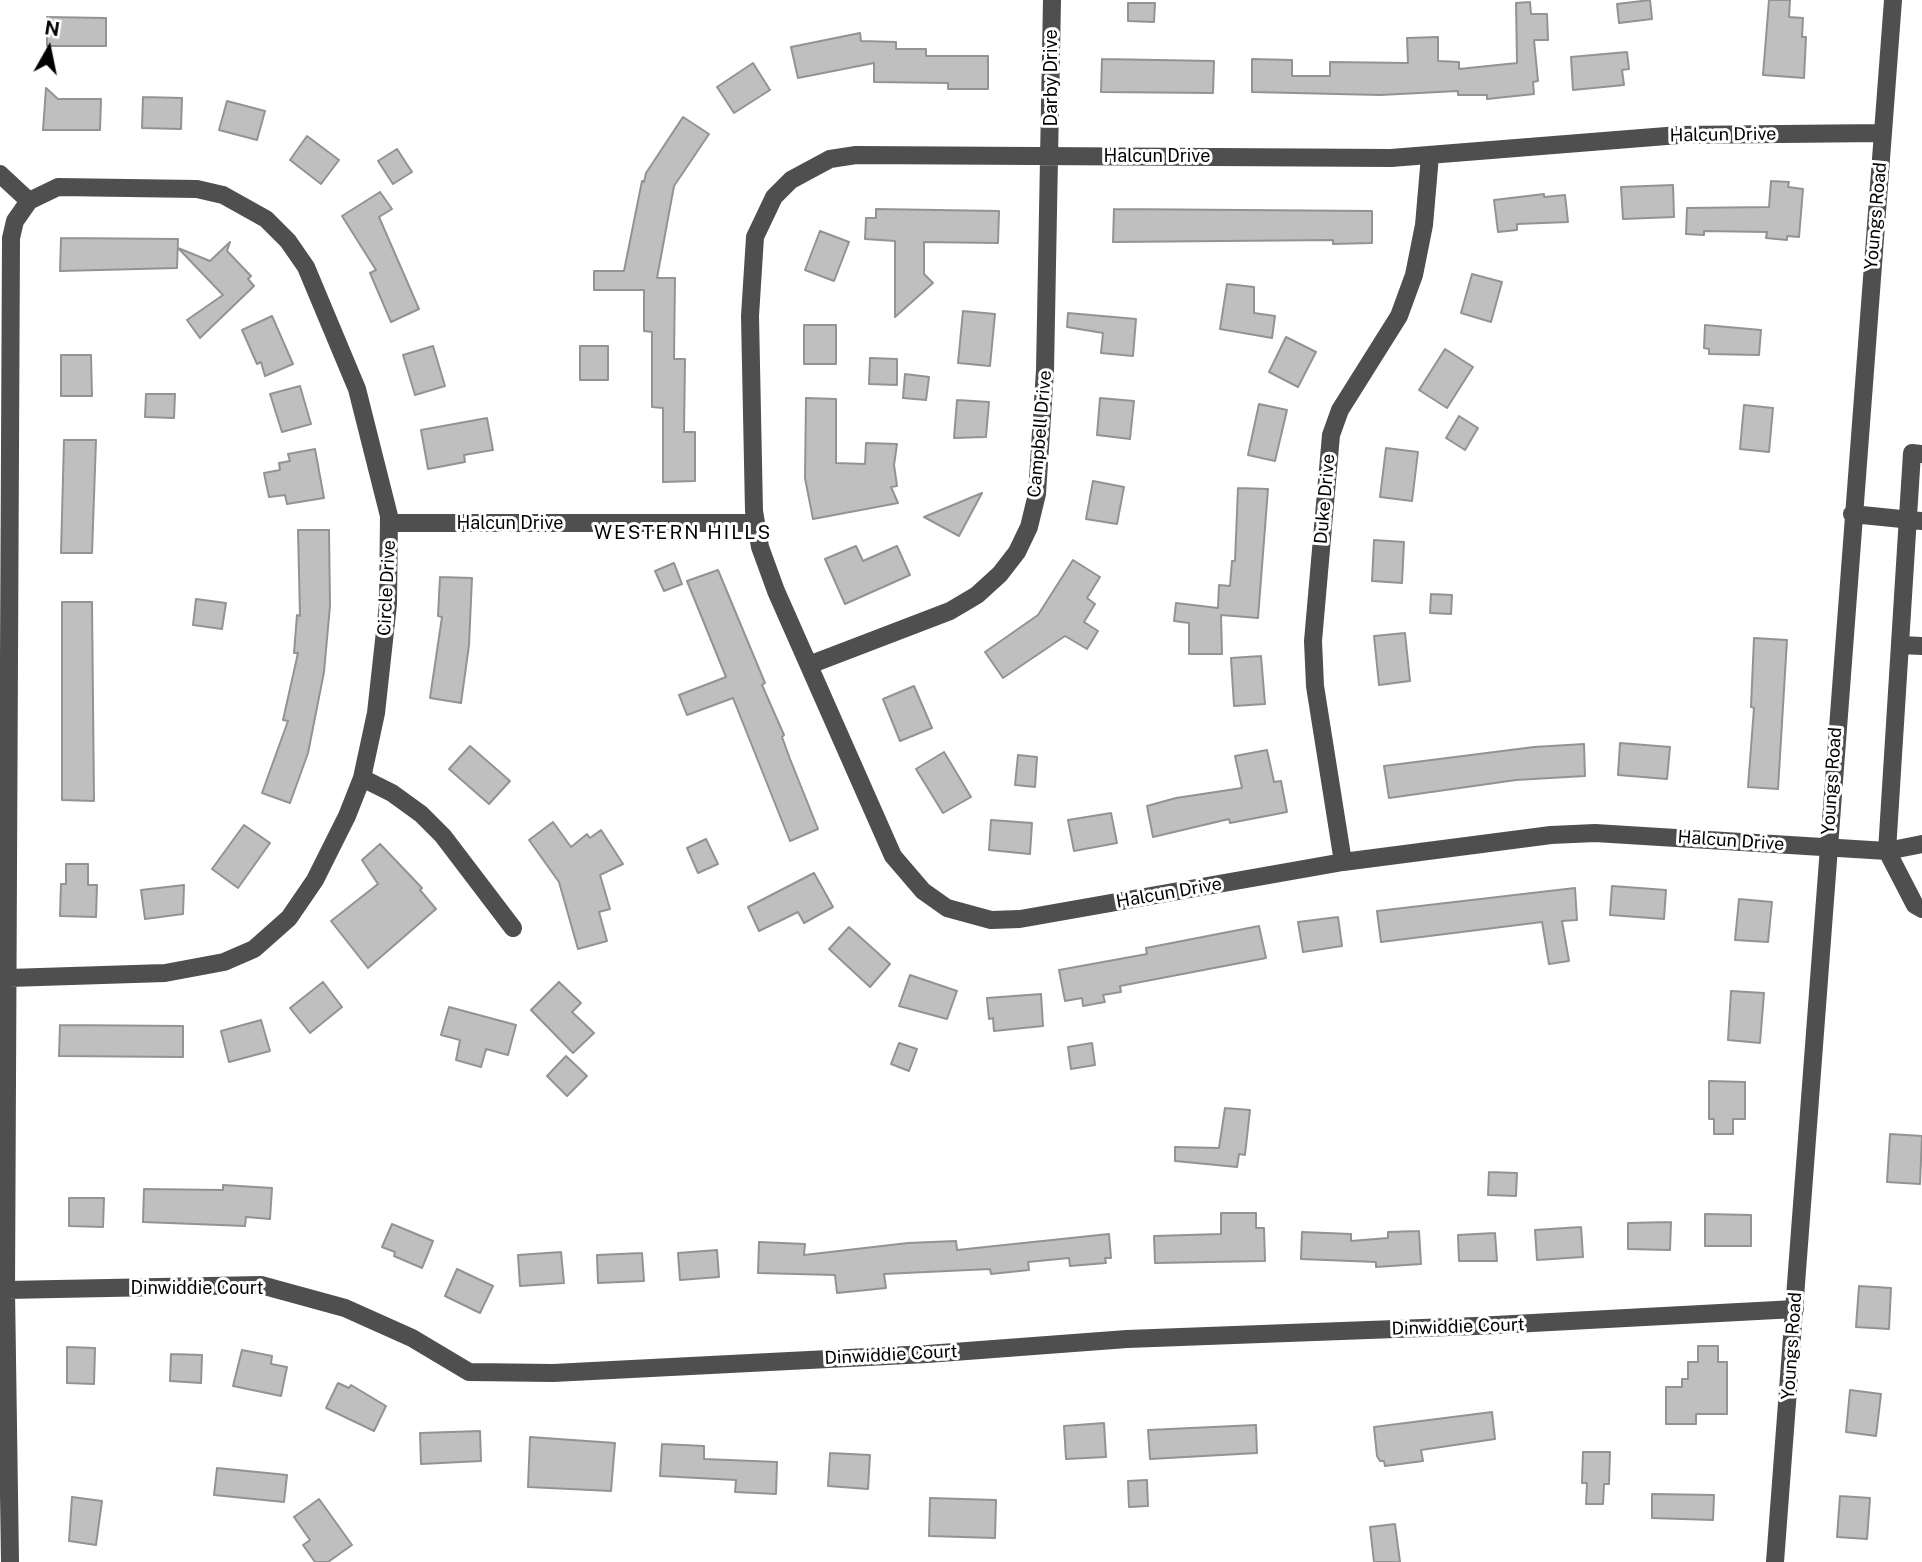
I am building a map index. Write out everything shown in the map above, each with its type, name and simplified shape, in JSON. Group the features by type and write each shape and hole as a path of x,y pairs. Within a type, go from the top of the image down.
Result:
{"street":[{"name":"Darby Drive","path":"1050,156 1052,0"},
{"name":"Youngs Road","path":"1775,1562 1892,0"},
{"name":"Halcun Drive","path":"1883,133 1679,135 1430,156 856,155 830,159 791,180 774,197 762,219 752,257 750,316 755,523 760,547 776,591 893,856 923,891 947,908 963,914 991,920 1020,919 1343,862 1551,835 1595,833 1887,851 1922,844"},
{"name":"Campbell Drive","path":"809,665 950,611 977,594 1000,574 1017,552 1029,527 1037,494 1045,370 1050,156"},
{"name":"Duke Drive","path":"1343,862 1315,686 1313,641 1331,435 1340,410 1399,316 1413,275 1424,225 1430,156"},
{"path":"0,174 29,201 15,221 11,251 6,1290 10,1562"},
{"name":"Circle Drive","path":"9,978 165,973 224,962 254,949 289,919 315,880 347,816 362,778 379,686 388,604 390,523 357,388 306,267 288,241 266,219 223,195 197,189 58,187 29,201"},
{"path":"1922,454 1912,453 1914,575 1901,645 1887,851 1915,905 1922,909"},
{"path":"1852,514 1915,520"},
{"name":"Halcun Drive","path":"390,523 755,523"},
{"path":"1901,645 1922,646"},
{"path":"362,778 392,793 421,814 443,836 513,928"},
{"name":"Dinwiddie Court","path":"6,1290 261,1284 345,1308 411,1338 469,1372 567,1372 927,1354 1127,1339 1476,1326 1795,1309"}],"building":[{"path":"1650,0 1652,19 1619,23 1617,4"},
{"path":"1769,0 1790,0 1789,17 1803,18 1802,37 1806,37 1804,78 1763,75"},
{"path":"1530,2 1531,14 1547,14 1548,40 1534,40 1538,81 1533,82 1534,94 1487,99 1487,95 1458,95 1458,91 1380,95 1252,92 1252,59 1292,60 1292,76 1330,76 1330,62 1408,63 1407,38 1438,37 1438,61 1459,62 1459,69 1517,63 1516,3"},
{"path":"1128,3 1155,3 1154,22 1128,21"},
{"path":"47,17 106,18 106,46 47,46"},
{"path":"860,33 861,41 896,42 896,49 926,49 926,56 988,56 988,89 948,89 948,83 874,82 874,63 798,78 791,47"},
{"path":"1627,52 1629,69 1622,70 1624,85 1573,90 1571,57"},
{"path":"1102,59 1214,61 1213,93 1101,92"},
{"path":"753,63 770,90 734,113 717,87"},
{"path":"46,88 58,99 101,99 100,130 43,130"},
{"path":"143,97 182,98 181,129 142,128"},
{"path":"227,101 265,111 257,140 219,130"},
{"path":"683,117 709,134 674,186 657,278 675,278 674,359 685,359 684,432 695,432 695,481 663,482 663,408 652,407 652,332 644,331 644,290 594,290 594,271 624,271 642,181 644,182 646,173"},
{"path":"307,136 339,160 321,184 290,160"},
{"path":"397,149 412,172 393,184 378,161"},
{"path":"1771,181 1789,182 1788,187 1803,189 1799,237 1787,236 1787,240 1766,238 1767,232 1704,231 1704,235 1686,234 1687,208 1769,207"},
{"path":"1673,185 1674,217 1623,219 1621,187"},
{"path":"380,192 392,209 379,217 419,309 391,322 370,273 376,270 342,216"},
{"path":"1544,194 1544,197 1565,195 1568,222 1517,224 1517,230 1498,232 1494,200"},
{"path":"876,209 999,211 998,243 924,242 924,274 933,283 895,317 895,241 865,239 866,218 876,218"},
{"path":"1114,209 1372,211 1372,243 1333,244 1333,240 1113,242"},
{"path":"820,231 849,242 834,281 805,270"},
{"path":"61,238 178,239 177,268 60,271"},
{"path":"230,242 227,251 251,276 248,279 254,286 200,338 187,320 223,295 178,248 210,261"},
{"path":"1472,274 1502,282 1491,322 1461,313"},
{"path":"1227,284 1254,287 1254,313 1275,316 1272,338 1220,329"},
{"path":"963,311 995,314 990,366 958,363"},
{"path":"1068,313 1136,319 1133,356 1101,353 1103,333 1067,327"},
{"path":"272,316 293,364 265,376 261,362 257,364 242,330"},
{"path":"804,325 836,325 836,364 804,364"},
{"path":"1705,325 1761,330 1759,355 1709,354 1709,349 1704,348"},
{"path":"1286,337 1316,352 1298,387 1269,372"},
{"path":"433,346 445,386 415,395 403,355"},
{"path":"580,346 608,346 608,380 580,380"},
{"path":"1445,349 1473,367 1447,408 1419,390"},
{"path":"61,355 91,355 92,396 61,396"},
{"path":"870,358 897,359 897,385 869,384"},
{"path":"905,374 929,377 926,400 903,398"},
{"path":"300,386 311,424 282,432 270,394"},
{"path":"146,394 175,394 174,418 145,417"},
{"path":"806,398 836,399 836,463 865,464 866,443 897,444 894,465 897,486 891,487 898,503 813,519 805,478"},
{"path":"1100,398 1134,401 1130,439 1097,435"},
{"path":"957,400 989,402 986,437 954,438"},
{"path":"1259,404 1287,410 1275,461 1248,455"},
{"path":"1744,405 1773,408 1769,452 1740,449"},
{"path":"1459,416 1478,428 1465,450 1446,438"},
{"path":"487,418 493,450 464,455 465,462 428,469 421,430"},
{"path":"64,440 96,440 92,553 61,553"},
{"path":"1386,448 1418,452 1412,501 1380,497"},
{"path":"315,449 324,498 287,504 285,495 269,497 264,473 280,470 279,463 290,461 288,454"},
{"path":"1093,481 1124,487 1117,524 1086,519"},
{"path":"1238,488 1268,489 1258,618 1221,615 1222,654 1189,654 1189,623 1174,621 1176,603 1218,608 1219,585 1230,586 1232,561 1235,561"},
{"path":"982,493 959,536 924,517"},
{"path":"298,530 329,530 330,606 324,672 308,753 290,803 262,793 288,721 283,720 298,653 294,653 297,615 300,616"},
{"path":"1374,540 1404,542 1402,583 1372,581"},
{"path":"856,546 863,561 897,546 910,575 845,604 825,559"},
{"path":"1073,560 1100,577 1087,598 1095,604 1084,622 1098,631 1087,649 1065,636 1003,678 985,652 1038,615"},
{"path":"674,563 682,584 664,591 655,571"},
{"path":"718,570 765,683 762,685 784,735 782,737 818,829 790,841 733,698 687,715 679,695 726,677 687,581"},
{"path":"440,577 472,578 469,645 461,703 430,698 442,617 438,616"},
{"path":"1431,594 1452,595 1451,614 1430,613"},
{"path":"196,599 226,603 222,629 193,625"},
{"path":"62,602 92,602 94,801 62,800"},
{"path":"1405,633 1410,681 1379,685 1374,636"},
{"path":"1754,638 1787,640 1778,789 1748,787 1754,708 1751,707"},
{"path":"1261,656 1265,704 1234,706 1231,658"},
{"path":"914,686 932,728 900,741 883,699"},
{"path":"1620,743 1670,747 1667,779 1618,775"},
{"path":"1584,744 1585,776 1516,780 1389,798 1384,766 1534,747"},
{"path":"470,746 510,781 489,804 449,769"},
{"path":"1267,750 1274,782 1281,781 1287,812 1230,823 1229,819 1153,837 1147,806 1176,798 1242,788 1235,756"},
{"path":"944,752 971,797 943,813 916,769"},
{"path":"1018,755 1037,757 1035,787 1015,785"},
{"path":"1111,813 1117,843 1074,851 1068,820"},
{"path":"991,820 1032,823 1030,854 989,850"},
{"path":"553,822 571,847 587,834 590,838 601,830 623,864 600,875 610,909 599,912 607,941 578,949 559,882 529,840"},
{"path":"244,825 270,843 238,888 212,869"},
{"path":"706,839 718,864 698,873 687,848"},
{"path":"380,844 422,888 420,890 436,909 368,968 331,921 378,884 362,860"},
{"path":"66,864 88,864 88,885 97,885 96,917 60,916 61,884 66,884"},
{"path":"814,873 833,907 804,923 798,912 759,931 748,907"},
{"path":"184,885 183,914 145,919 141,890"},
{"path":"1612,886 1666,890 1664,919 1610,915"},
{"path":"1575,888 1577,920 1562,921 1569,961 1549,964 1542,922 1381,942 1377,911"},
{"path":"1739,899 1772,902 1768,942 1735,940"},
{"path":"1338,917 1342,946 1303,952 1298,922"},
{"path":"1259,926 1266,958 1120,986 1121,992 1103,995 1105,1002 1083,1006 1082,998 1065,1001 1059,970 1147,954 1146,948"},
{"path":"849,927 890,964 870,987 829,949"},
{"path":"910,975 957,991 947,1019 899,1006"},
{"path":"323,982 342,1007 310,1033 290,1008"},
{"path":"559,982 581,1003 572,1012 594,1033 573,1053 531,1010"},
{"path":"1731,991 1764,993 1760,1043 1728,1040"},
{"path":"1041,994 1043,1026 994,1031 993,1018 989,1019 987,998"},
{"path":"449,1007 516,1025 508,1055 486,1049 481,1067 456,1060 460,1040 441,1035"},
{"path":"261,1020 270,1051 229,1062 221,1031"},
{"path":"60,1025 183,1026 183,1057 59,1056"},
{"path":"899,1043 917,1049 909,1071 891,1064"},
{"path":"1092,1043 1095,1065 1071,1069 1068,1047"},
{"path":"566,1056 587,1076 567,1096 547,1076"},
{"path":"1709,1081 1745,1082 1745,1119 1733,1119 1733,1134 1714,1134 1714,1119 1709,1119"},
{"path":"1225,1108 1250,1110 1245,1155 1239,1154 1237,1167 1175,1161 1175,1147 1219,1148"},
{"path":"1890,1134 1922,1136 1920,1184 1887,1182"},
{"path":"1489,1172 1517,1173 1516,1196 1488,1195"},
{"path":"223,1185 272,1188 270,1219 246,1217 245,1226 143,1222 144,1189 223,1190"},
{"path":"69,1198 104,1198 103,1227 69,1226"},
{"path":"1221,1213 1256,1213 1256,1228 1264,1228 1265,1261 1155,1263 1154,1236 1221,1234"},
{"path":"1705,1214 1751,1215 1751,1246 1705,1246"},
{"path":"1671,1222 1670,1250 1628,1249 1628,1223"},
{"path":"392,1224 433,1241 422,1268 394,1256 395,1252 382,1247"},
{"path":"1581,1227 1583,1257 1537,1260 1535,1230"},
{"path":"1419,1231 1421,1264 1376,1267 1376,1262 1301,1259 1302,1232 1351,1234 1351,1241 1388,1238 1388,1232"},
{"path":"1495,1233 1497,1261 1459,1261 1458,1235"},
{"path":"1109,1234 1111,1258 1105,1258 1106,1263 1070,1266 1069,1258 1028,1262 1029,1270 991,1274 990,1269 884,1274 886,1288 837,1293 835,1275 758,1273 759,1242 805,1244 804,1255 908,1243 956,1241 957,1250"},
{"path":"717,1250 719,1277 680,1280 678,1253"},
{"path":"561,1252 564,1283 520,1286 518,1255"},
{"path":"642,1253 644,1281 598,1283 597,1255"},
{"path":"457,1269 493,1286 480,1313 445,1296"},
{"path":"1859,1286 1891,1288 1889,1329 1856,1327"},
{"path":"1698,1346 1718,1346 1718,1362 1727,1362 1727,1414 1696,1414 1696,1424 1666,1424 1666,1387 1682,1387 1682,1379 1688,1379 1688,1362 1698,1362"},
{"path":"67,1347 95,1348 94,1384 67,1383"},
{"path":"242,1350 272,1356 271,1364 287,1367 281,1396 233,1386"},
{"path":"171,1354 202,1355 201,1383 170,1381"},
{"path":"338,1383 349,1388 351,1385 386,1406 374,1431 326,1408"},
{"path":"1850,1390 1881,1394 1876,1436 1846,1432"},
{"path":"1492,1412 1495,1439 1421,1450 1423,1461 1385,1466 1384,1461 1380,1461 1377,1456 1374,1427"},
{"path":"1104,1423 1106,1457 1066,1459 1064,1426"},
{"path":"1256,1425 1257,1453 1150,1459 1148,1430"},
{"path":"480,1431 481,1461 421,1464 420,1433"},
{"path":"530,1437 615,1443 611,1491 528,1487"},
{"path":"662,1444 704,1446 704,1459 777,1462 776,1494 735,1492 736,1480 660,1476"},
{"path":"1583,1452 1610,1452 1609,1484 1604,1484 1603,1504 1586,1504 1587,1483 1582,1483"},
{"path":"830,1453 870,1455 868,1489 828,1486"},
{"path":"217,1468 287,1475 284,1502 214,1495"},
{"path":"1147,1480 1148,1506 1129,1507 1128,1481"},
{"path":"1652,1494 1714,1495 1713,1520 1652,1518"},
{"path":"1840,1496 1870,1498 1867,1539 1837,1537"},
{"path":"72,1497 102,1501 96,1545 69,1541"},
{"path":"930,1498 996,1500 995,1538 929,1536"},
{"path":"319,1499 352,1545 328,1562 315,1562 303,1545 310,1540 294,1517"},
{"path":"1395,1524 1400,1562 1374,1562 1370,1527"}],"district":[{"name":"WESTERN HILLS","path":"683,533"}]}
